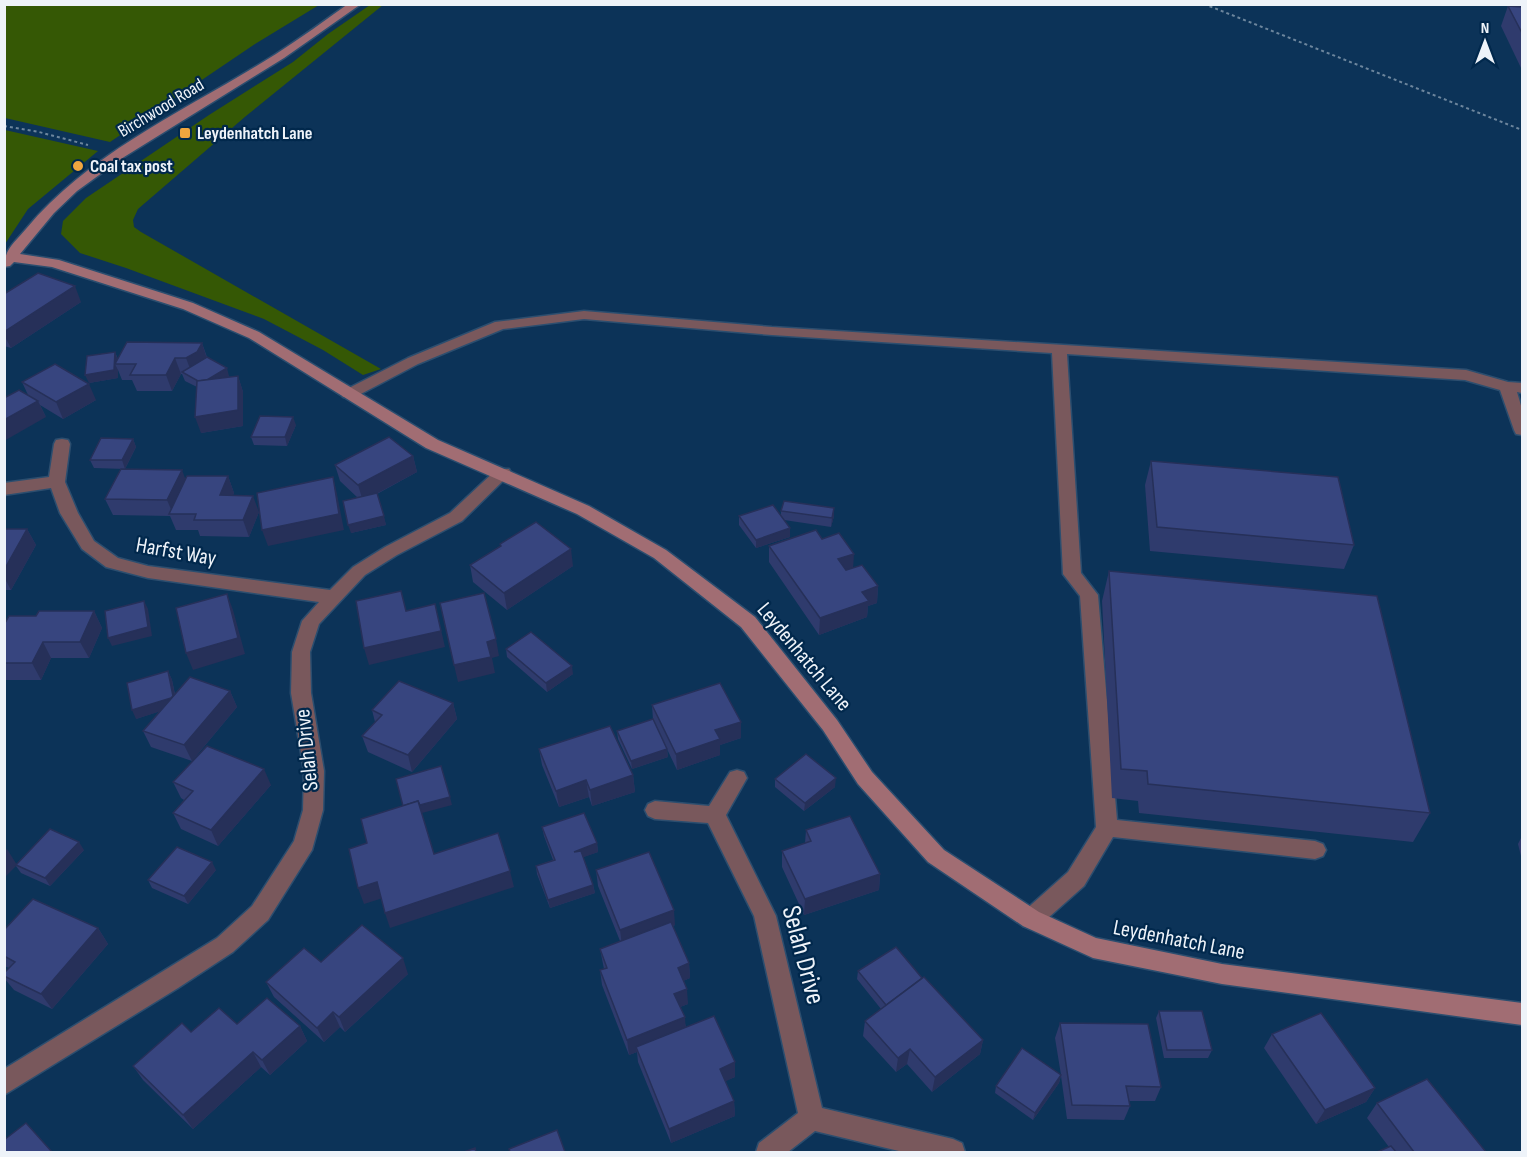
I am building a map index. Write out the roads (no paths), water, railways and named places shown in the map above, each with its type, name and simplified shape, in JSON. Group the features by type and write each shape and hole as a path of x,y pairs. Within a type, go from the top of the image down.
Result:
{"street":[{"name":"Birchwood Road","path":"8,260 49,210 72,188 120,154 270,62 356,4"},
{"name":"Leydenhatch Lane","path":"8,260 54,263 188,306 254,335 432,444 503,473 583,510 660,554 748,622 830,724 865,778 936,856 1031,918 1093,948 1222,974 1522,1014"},
{"path":"349,394 413,361 500,325 584,315 772,331 1466,375 1515,387 1522,430"},
{"path":"1031,918 1076,879 1107,828 1089,595 1072,574 1059,348"},
{"name":"Harfst Way","path":"62,444 57,482 69,513 88,545 112,563 148,572 333,597"},
{"name":"Selah Drive","path":"4,1083 216,951 260,913 304,844 313,810 314,771 301,693 301,652 311,621 359,571 391,551 456,517 503,473"},
{"path":"4,489 57,482"},
{"path":"655,810 715,814 737,778"},
{"name":"Selah Drive","path":"715,814 765,916 812,1118"},
{"path":"1107,828 1315,850"},
{"path":"768,1152 812,1118 953,1152"}],"place":[{"name":"Leydenhatch Lane","path":"185,133"},
{"name":"Coal tax post","path":"78,166"}]}
